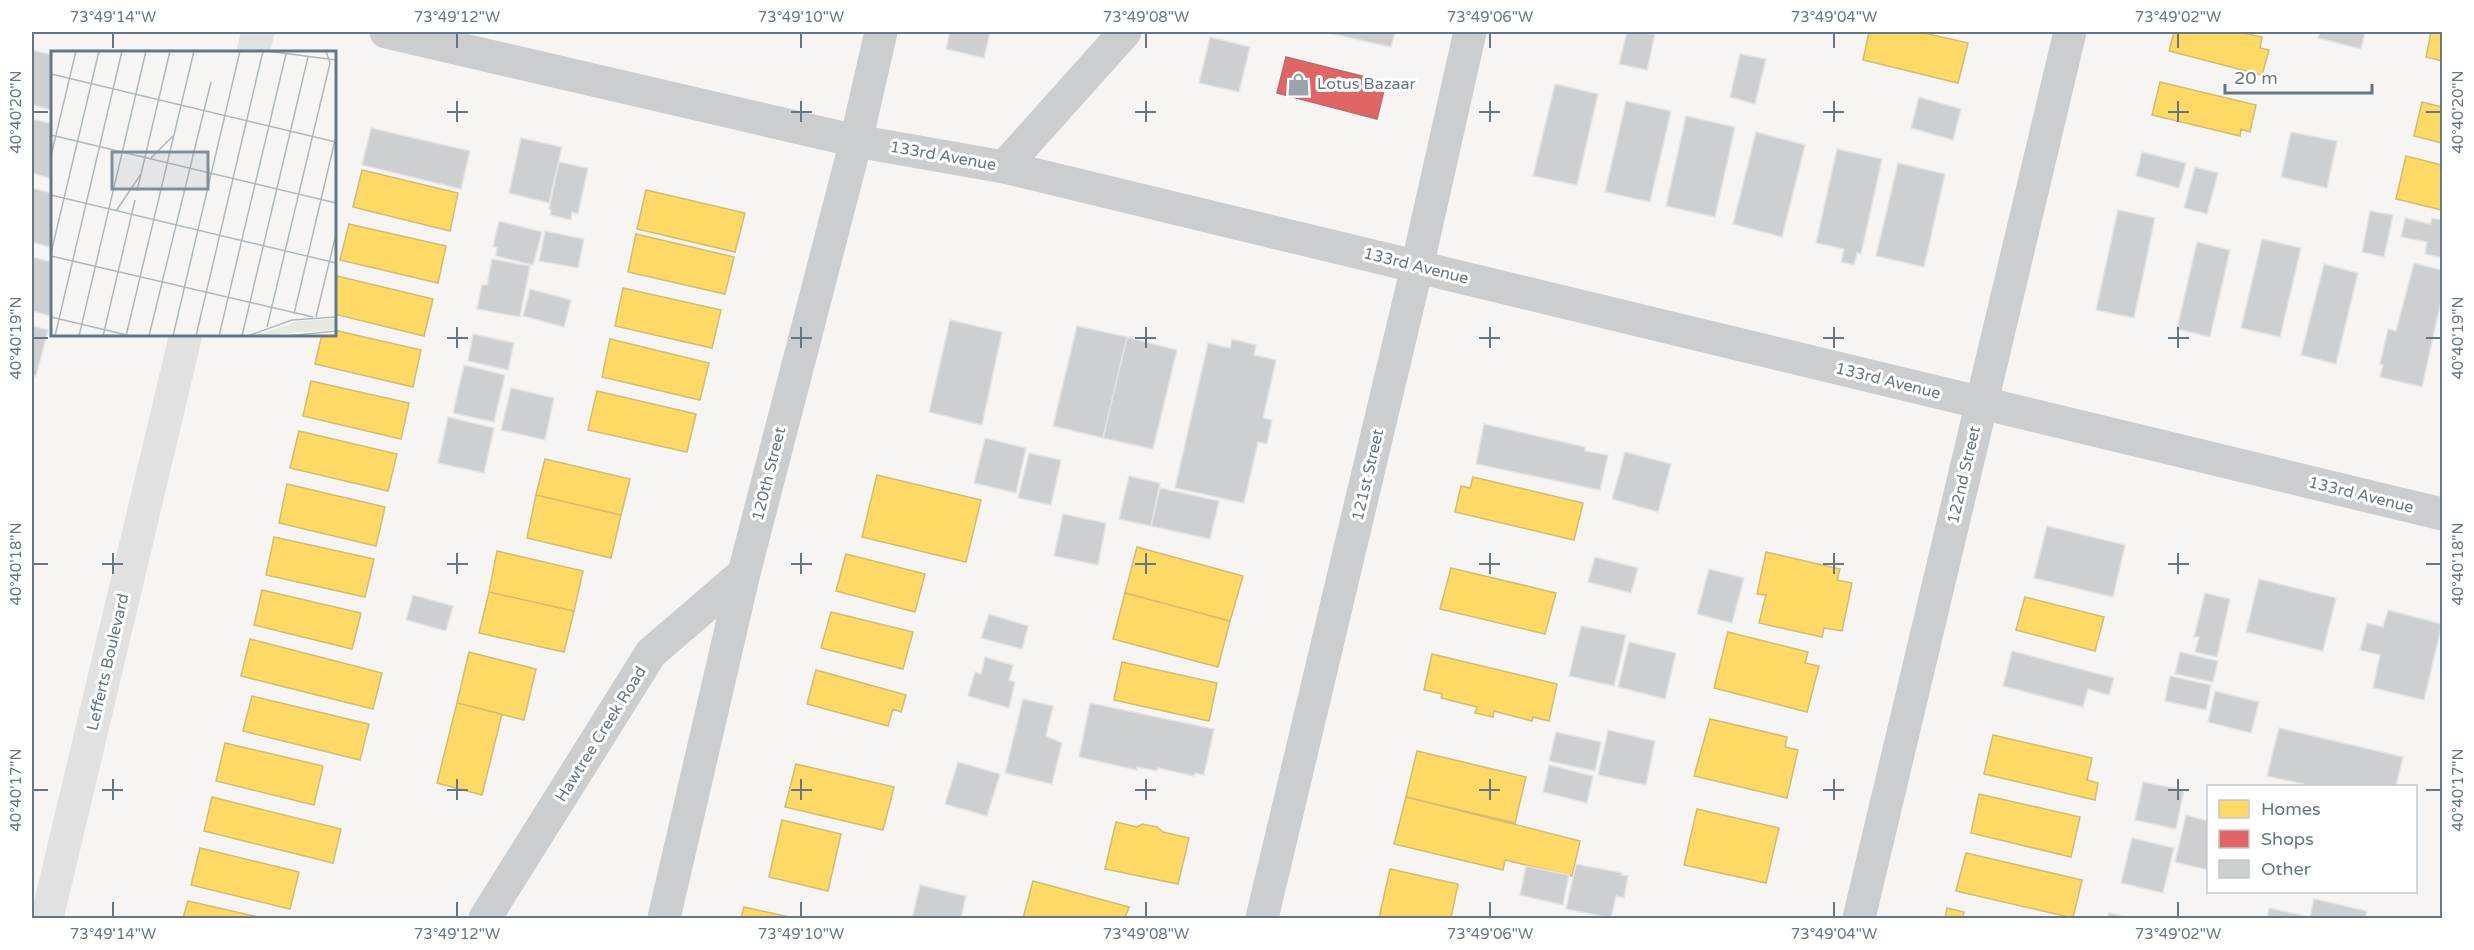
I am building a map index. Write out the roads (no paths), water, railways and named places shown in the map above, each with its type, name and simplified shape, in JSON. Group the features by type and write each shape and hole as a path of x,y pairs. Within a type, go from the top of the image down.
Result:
{"main road":[{"path":"254,51 258,32"},
{"name":"Lefferts Boulevard","path":"47,918 186,336"}],"street":[{"name":"133rd Avenue","path":"386,32 855,141 1004,167 2442,514"},
{"name":"120th Street","path":"664,918 744,573 881,32"},
{"path":"1004,167 1125,32"},
{"name":"121st Street","path":"1262,918 1417,267 1470,32"},
{"name":"122nd Street","path":"1859,918 2070,32"},
{"name":"Hawtree Creek Road","path":"485,918 651,653 744,573"}],"place":[{"name":"Lotus Bazaar","path":"1299,84"}]}
